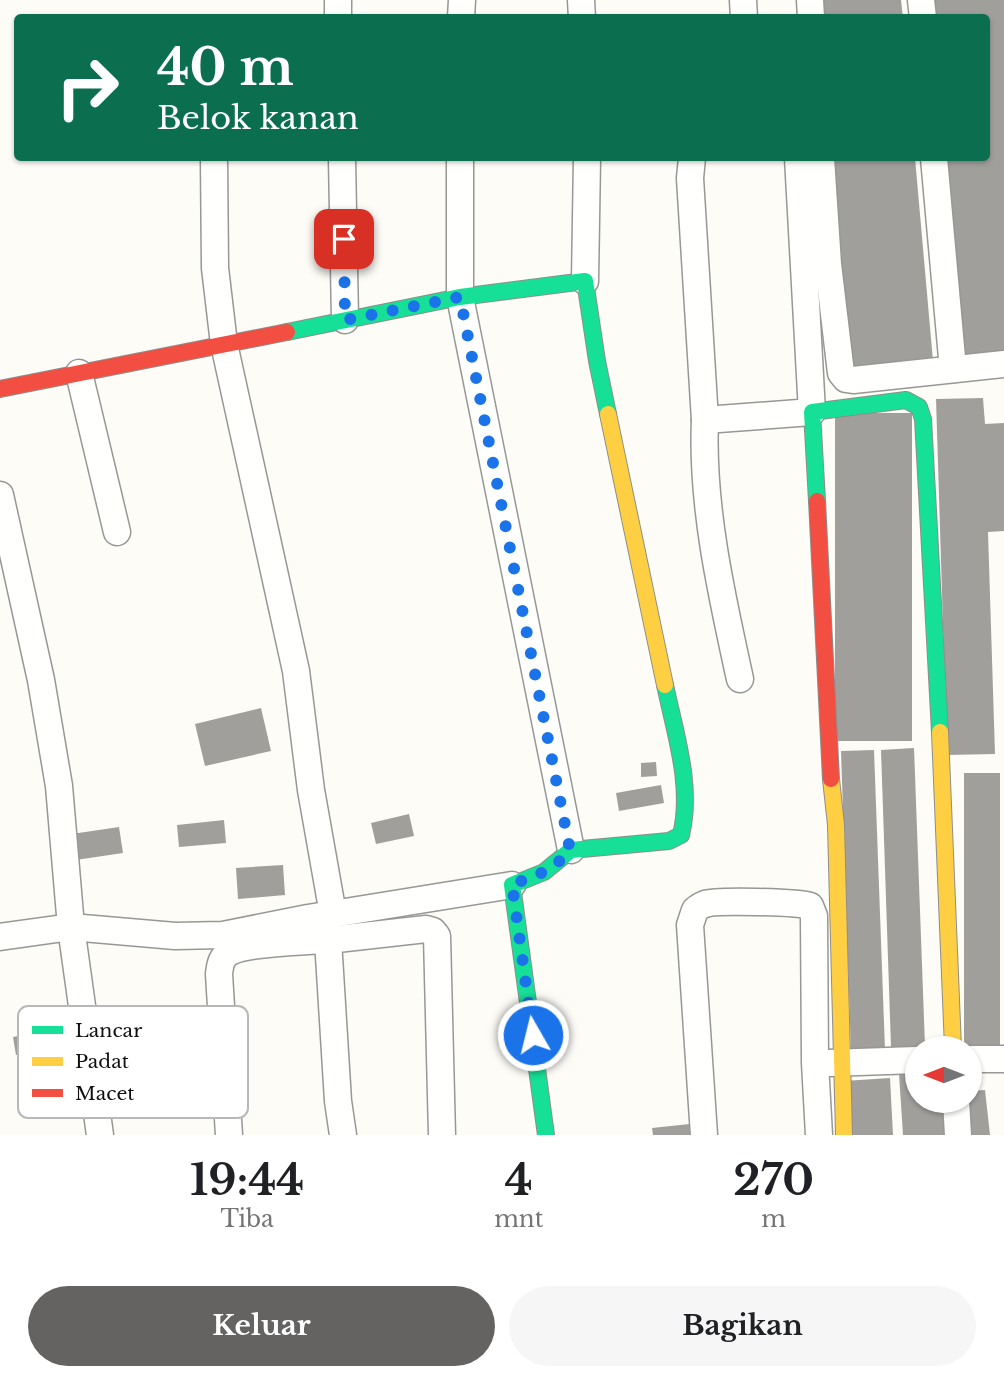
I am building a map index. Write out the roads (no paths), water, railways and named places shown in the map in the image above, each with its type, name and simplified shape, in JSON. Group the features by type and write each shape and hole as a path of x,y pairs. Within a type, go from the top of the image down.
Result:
{"street":[{"path":"214,161 215,268 224,344 296,671 311,790 333,914"},
{"path":"342,161 345,320"},
{"path":"460,161 460,297 570,850"},
{"path":"0,937 71,927 175,936 223,935 512,884 536,876 560,863 570,850 669,841 681,835 687,814 681,761 597,361 585,281 587,161"},
{"path":"692,161 690,178 706,473 718,575 740,679"},
{"path":"798,161 830,767 836,825 828,1063 819,1135"},
{"path":"821,161 828,264 841,373 846,379 1004,364"},
{"path":"934,161 953,369"},
{"path":"0,389 460,297 585,281"},
{"path":"79,373 117,532"},
{"path":"705,421 906,401 919,407 923,419 937,658 953,1036"},
{"path":"0,495 41,680 59,786 71,927 82,1006"},
{"path":"512,884 546,1135"},
{"path":"704,1135 690,925 695,910 706,903 802,903 810,906 814,916 828,1063 844,1135"},
{"path":"221,1006 220,961 230,951 246,947 426,929 433,931 437,936 442,1135"},
{"path":"328,940 338,1101 344,1135"},
{"path":"982,1059 1004,1059"},
{"path":"828,1063 905,1060"},
{"path":"957,1113 958,1135"}]}
